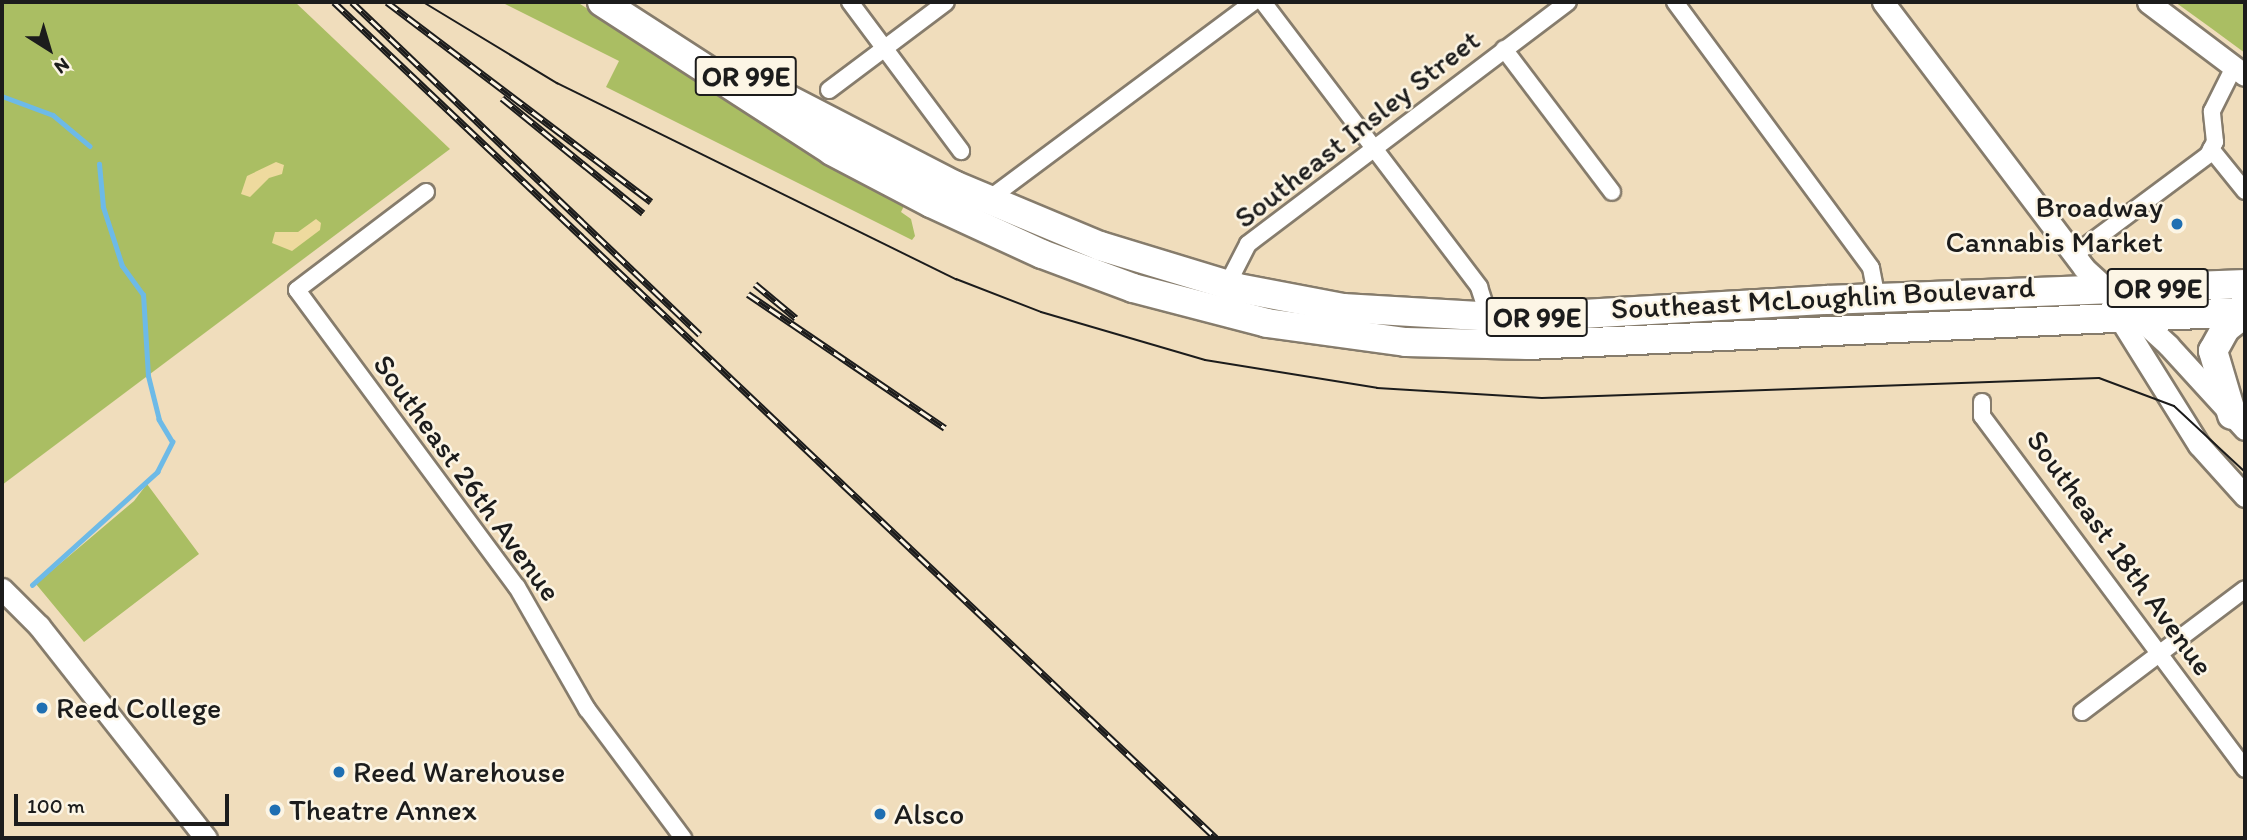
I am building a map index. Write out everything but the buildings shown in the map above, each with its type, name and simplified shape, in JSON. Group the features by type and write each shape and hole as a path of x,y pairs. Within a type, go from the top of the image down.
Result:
{"highway":[{"name":"Southeast McLoughlin Boulevard","path":"602,2 832,151 964,218 1074,266 1185,304 1306,330 1406,342 1528,345 2245,312"},
{"name":"Southeast McLoughlin Boulevard","path":"628,2 768,90 988,200 1100,246 1227,285 1343,308 1489,318 1877,298 2245,284"},
{"path":"2239,422 2213,351 2226,328 2245,312"}],"street":[{"path":"850,2 961,151"},
{"path":"829,90 946,2"},
{"path":"964,218 1253,2"},
{"path":"1263,2 1479,287 1489,318"},
{"name":"Southeast Insley Street","path":"1227,285 1248,244 1568,2"},
{"path":"1675,2 1871,268 1877,298"},
{"path":"1883,2 2074,255 2126,317 2199,445 2245,496"},
{"path":"2148,2 2240,71 2212,111 2211,149 2245,191"},
{"path":"1504,49 1612,192"},
{"path":"2074,255 2211,149"},
{"name":"Southeast 26th Avenue","path":"426,192 297,290 517,587 587,709 683,838"},
{"path":"2126,317 2168,345 2239,422"},
{"name":"Southeast 18th Avenue","path":"1982,402 1982,416 2245,769"},
{"path":"2082,712 2245,589"},
{"path":"4,591 23,608 206,838"}],"green space":[{"path":"2,2 295,2 450,149 2,485"},
{"path":"501,2 577,2 818,157 905,204 901,212 911,219 915,236 912,240 606,87 619,61"},
{"path":"2175,2 2245,2 2245,53 2211,28"},
{"path":"147,484 199,554 84,642 36,584 134,501"}],"sand":[{"path":"276,162 284,165 282,174 269,178 250,197 241,194 247,176"},
{"path":"316,219 321,223 320,230 292,251 272,243 275,232 298,232"}],"waterway":[{"path":"2,96 53,115 90,146"},
{"path":"32,585 157,472 172,442 159,420 148,376 143,295 122,266 103,207 99,164"}],"tram line":[{"path":"423,2 557,83 956,279 1041,312 1205,360 1377,388 1542,398 2099,378 2174,406 2245,472"}],"railway":[{"path":"334,2 1216,838"},
{"path":"352,2 700,334"},
{"path":"387,2 651,202"},
{"path":"502,98 643,213"},
{"path":"755,284 796,318"},
{"path":"748,294 945,428"}],"place":[{"name":"Broadway Cannabis Market","path":"2177,224"},
{"name":"Reed College","path":"42,708"},
{"name":"Reed Warehouse","path":"339,772"},
{"name":"Theatre Annex","path":"275,810"},
{"name":"Alsco","path":"880,814"}]}
